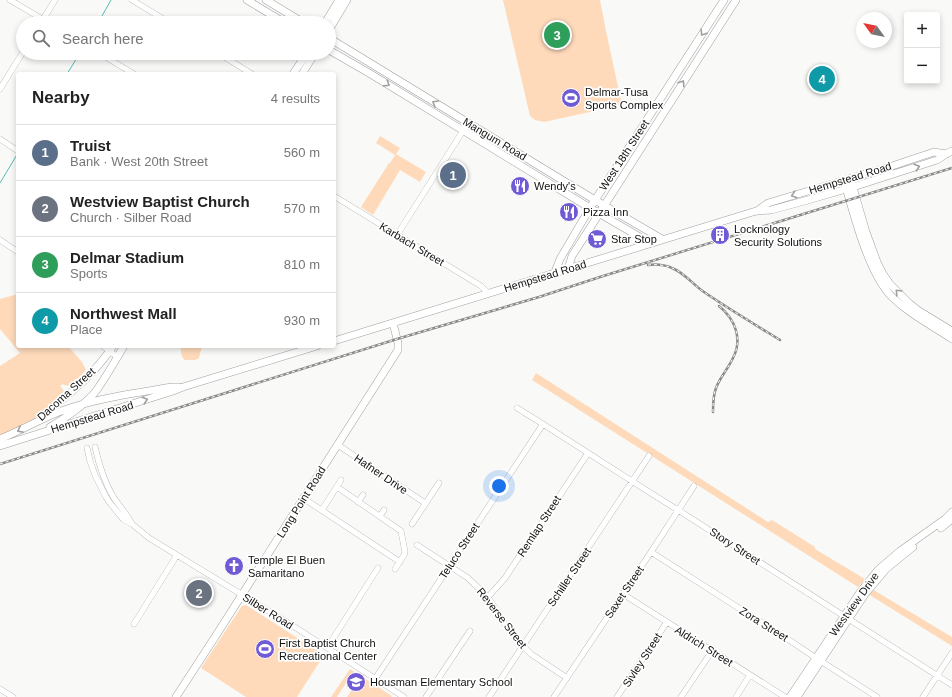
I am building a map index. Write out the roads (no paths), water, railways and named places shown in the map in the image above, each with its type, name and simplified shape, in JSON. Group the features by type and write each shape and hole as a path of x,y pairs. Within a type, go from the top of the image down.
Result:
{"main road":[{"path":"248,0 274,16"},
{"path":"262,8 266,0 292,16"},
{"path":"329,16 339,0"},
{"path":"336,18 347,0"},
{"name":"West 18th Street","path":"555,272 560,259 590,208 724,0"},
{"name":"West 18th Street","path":"568,269 572,256 736,0"},
{"path":"710,20 719,26"},
{"name":"Mangum Road","path":"336,42 419,94 662,239"},
{"name":"Mangum Road","path":"336,54 650,243"},
{"path":"294,72 302,60"},
{"path":"303,72 310,60"},
{"path":"681,65 690,70"},
{"path":"369,73 373,66"},
{"path":"415,101 419,94"},
{"path":"652,111 661,116"},
{"path":"630,145 639,150"},
{"name":"Hempstead Road","path":"756,211 768,203 934,152 949,152"},
{"name":"Hempstead Road","path":"336,340 756,211 771,210 850,188 937,160 949,152"},
{"path":"538,176 542,168"},
{"path":"847,179 877,262 883,274 890,284 910,304 952,331"},
{"path":"850,188 860,233 869,258 880,280 890,295 906,309 952,339"},
{"path":"573,237 582,241"},
{"name":"Long Point Road","path":"176,697 398,350 398,343 393,323"},
{"name":"Dacoma Street","path":"38,434 65,418 82,405 96,390 123,348"},
{"name":"Hempstead Road","path":"0,446 310,348"},
{"name":"Dacoma Street","path":"34,422 81,384 111,349"},
{"path":"100,383 104,393 110,398"},
{"name":"Hempstead Road","path":"0,439 34,422 82,405 110,398 172,387 183,387"},
{"name":"Westview Drive","path":"790,697 818,660 846,618 861,591 882,566 900,551 945,519 952,512"},
{"name":"Westview Drive","path":"846,618 886,569 952,519"},
{"name":"Westview Drive","path":"797,697 818,660"}],"street":[{"path":"10,0 34,16"},
{"path":"45,16 55,0"},
{"path":"132,0 158,16"},
{"path":"0,89 18,60"},
{"path":"110,60 131,72"},
{"path":"229,60 249,72"},
{"path":"398,235 468,123"},
{"path":"0,139 16,149"},
{"name":"Karbach Street","path":"336,197 481,286 488,293"},
{"path":"0,240 16,251"},
{"path":"111,349 118,357"},
{"name":"Story Street","path":"517,408 952,685"},
{"name":"Teluco Street","path":"375,679 543,424"},
{"name":"Hafner Drive","path":"338,445 426,503"},
{"name":"Silber Road","path":"95,447 101,481 106,497 123,520 132,524 149,538 242,594 404,697"},
{"name":"Silber Road","path":"87,448 90,461 101,481"},
{"name":"Remlap Street","path":"488,597 505,578 588,453"},
{"name":"Schiller Street","path":"489,697 649,456"},
{"path":"322,510 341,480"},
{"path":"412,524 439,483"},
{"name":"Saxet Street","path":"554,697 694,486"},
{"path":"337,488 401,531"},
{"path":"358,502 363,495"},
{"path":"304,498 400,562"},
{"path":"380,516 384,510"},
{"path":"395,569 405,552 401,531 405,524"},
{"name":"Reverse Street","path":"417,545 468,578 488,597 516,639 531,654 567,678"},
{"name":"Zora Street","path":"651,552 877,697"},
{"path":"134,624 177,555"},
{"path":"327,648 378,568"},
{"name":"Aldrich Street","path":"623,594 785,697"},
{"name":"Sivley Street","path":"617,697 667,622"},
{"path":"426,697 470,631"},
{"path":"681,697 712,651"},
{"path":"923,697 952,653"},
{"path":"736,697 750,675"},
{"path":"0,689 13,697"}],"waterway":[{"path":"102,16 111,0"},
{"path":"68,72 76,60"},
{"path":"0,183 16,156"}],"railway":[{"path":"0,464 397,339 539,297 952,168"},
{"path":"648,265 663,265 677,270 704,292 780,340"},
{"path":"713,412 716,388 733,358 737,344 736,330 733,323 725,311 719,306"}],"place":[{"name":"Delmar Stadium","path":"557,35"},
{"name":"Northwest Mall","path":"822,79"},
{"name":"Delmar-Tusa Sports Complex","path":"571,98"},
{"name":"Truist","path":"453,175"},
{"name":"Wendy's","path":"520,186"},
{"name":"Pizza Inn","path":"569,212"},
{"name":"Locknology Security Solutions","path":"720,235"},
{"name":"Star Stop","path":"597,239"},
{"name":"Temple El Buen Samaritano","path":"234,566"},
{"name":"Westview Baptist Church","path":"199,593"},
{"name":"First Baptist Church Recreational Center","path":"265,649"},
{"name":"Housman Elementary School","path":"356,682"}]}
